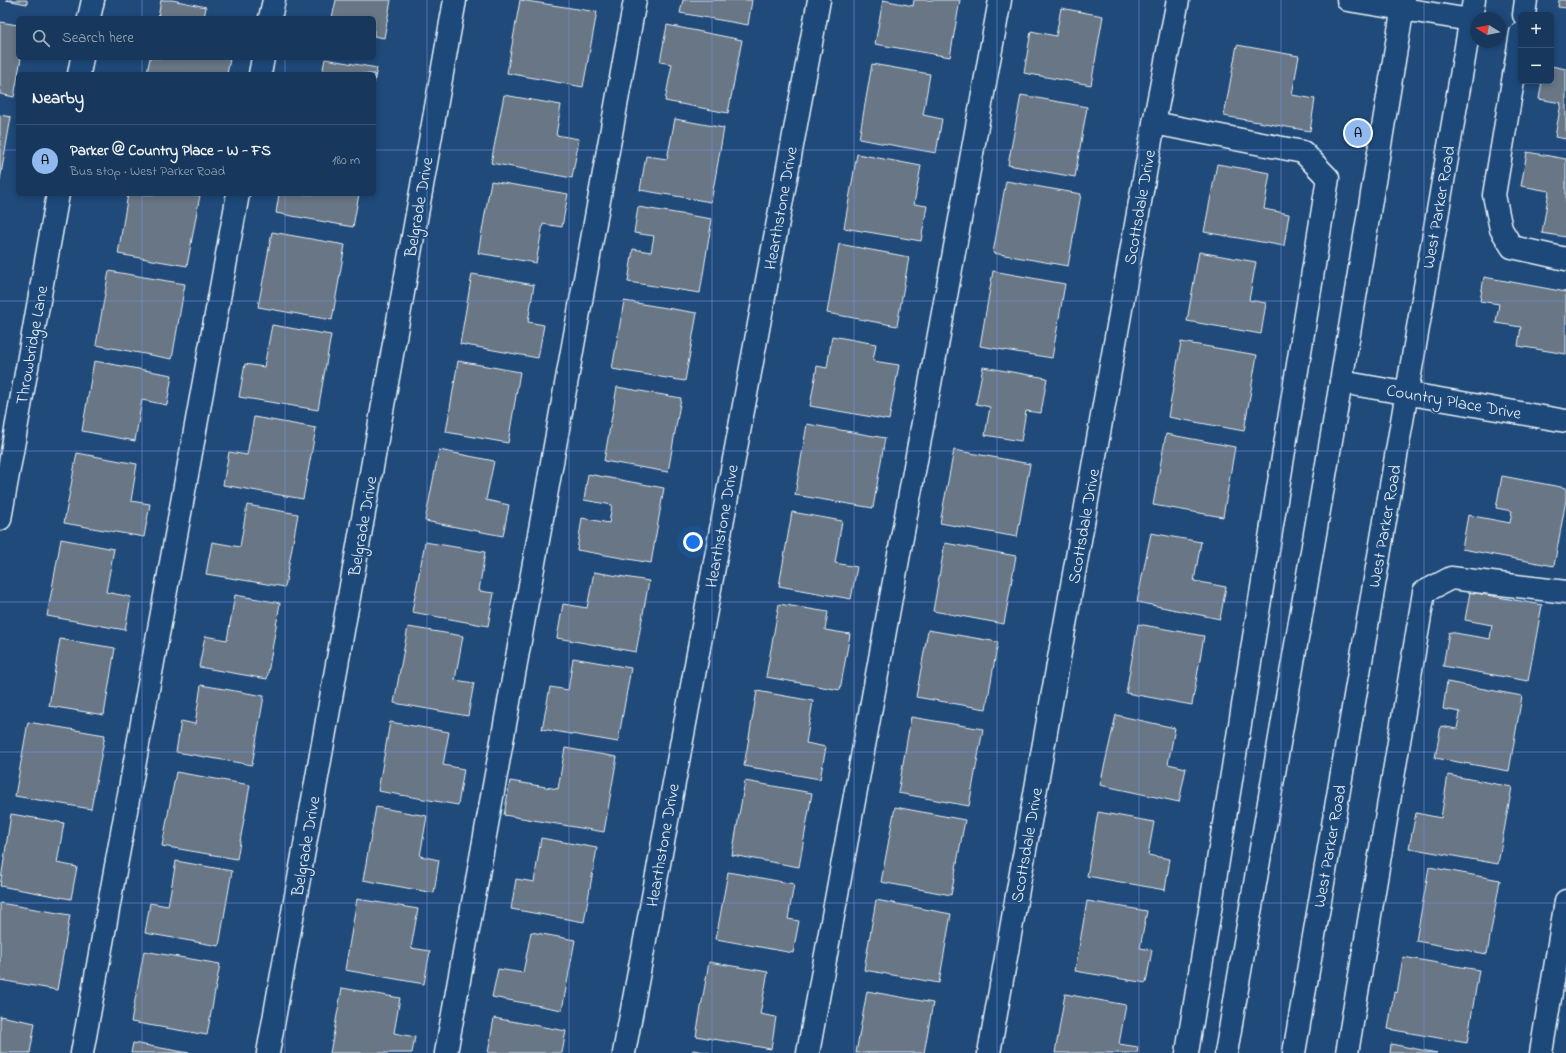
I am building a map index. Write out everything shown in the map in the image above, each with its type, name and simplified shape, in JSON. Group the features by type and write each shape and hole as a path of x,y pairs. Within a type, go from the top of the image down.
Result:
{"street":[{"path":"90,16 93,0"},
{"path":"270,16 274,0"},
{"name":"Belgrade Drive","path":"268,1053 455,0"},
{"path":"446,1053 635,0"},
{"name":"Hearthstone Drive","path":"624,1053 819,0"},
{"path":"808,1053 1000,0"},
{"name":"Scottsdale Drive","path":"989,1053 1154,123 1178,0"},
{"path":"1348,0 1472,10"},
{"path":"1524,12 1526,0"},
{"path":"1226,1053 1341,382 1403,5"},
{"name":"West Parker Road","path":"1294,1053 1472,10"},
{"path":"1519,48 1494,196 1501,229 1512,247 1566,259"},
{"path":"80,72 82,60"},
{"path":"260,72 263,60"},
{"path":"1154,123 1303,152 1328,178 1187,1053"},
{"name":"Throwbridge Lane","path":"0,519 58,196"},
{"path":"82,1053 238,196"},
{"name":"Country Place Drive","path":"1341,382 1406,392 1566,421"},
{"path":"1347,1053 1424,592 1451,578 1566,592"},
{"path":"1541,1053 1566,902"}],"building":[{"path":"6,0 27,0 27,4"},
{"path":"161,0 172,0 206,7 204,16 158,16"},
{"path":"336,0 391,0 384,38 376,36 376,16 332,16"},
{"path":"520,0 597,12 583,87 507,73"},
{"path":"683,0 752,0 748,25 680,13"},
{"path":"883,0 913,6 914,0 960,0 950,57 875,44"},
{"path":"1559,0 1566,0 1566,8 1558,7"},
{"path":"1061,8 1103,16 1091,85 1024,73 1031,31 1056,36"},
{"path":"0,22 16,25 16,60 21,60 18,72 16,72 14,97 0,94"},
{"path":"667,25 742,40 728,113 665,101 672,64 660,62"},
{"path":"1237,45 1299,56 1292,95 1315,99 1310,131 1224,116"},
{"path":"150,60 230,60 227,72 147,72"},
{"path":"325,60 377,68 376,73 322,72"},
{"path":"872,64 930,74 923,115 942,119 936,153 859,139"},
{"path":"1554,67 1566,69 1566,139 1555,137 1561,103 1539,99 1542,84 1554,84"},
{"path":"504,95 561,105 556,135 579,139 572,178 491,163"},
{"path":"1021,95 1087,107 1075,177 1008,165"},
{"path":"0,115 11,117 0,180"},
{"path":"675,119 724,128 711,202 640,190 646,156 667,159"},
{"path":"1527,152 1566,159 1566,237 1542,233 1549,191 1521,186"},
{"path":"857,154 921,166 914,204 927,206 921,241 844,228"},
{"path":"1217,164 1270,173 1264,209 1289,214 1284,246 1204,232"},
{"path":"491,181 568,194 562,227 543,224 536,263 478,253"},
{"path":"1006,181 1081,194 1068,266 993,253"},
{"path":"128,196 200,196 187,266 118,254"},
{"path":"279,196 359,196 353,227 276,213"},
{"path":"638,207 712,219 700,293 628,282 633,249 651,252 654,236 634,233"},
{"path":"272,232 345,245 332,320 258,307"},
{"path":"839,244 909,257 897,326 827,313"},
{"path":"1199,252 1256,262 1249,300 1266,303 1261,334 1187,321"},
{"path":"109,271 185,284 172,359 96,345"},
{"path":"993,271 1065,284 1052,358 980,346"},
{"path":"472,274 534,285 528,322 544,325 538,358 460,344"},
{"path":"1484,277 1566,292 1566,354 1518,346 1521,327 1496,323 1499,304 1480,301"},
{"path":"624,301 697,313 685,381 612,369"},
{"path":"272,325 331,335 318,410 239,397 245,364 264,367"},
{"path":"832,336 876,344 873,361 899,365 889,420 810,406 817,366 827,368"},
{"path":"1181,342 1257,355 1244,431 1168,417"},
{"path":"94,361 172,375 167,405 142,400 135,441 82,431"},
{"path":"458,361 520,372 508,443 446,432"},
{"path":"983,367 1047,378 1041,413 1026,411 1021,441 985,435 990,407 976,404"},
{"path":"617,387 681,398 668,472 604,461"},
{"path":"254,417 316,428 303,499 223,485 229,452 247,455"},
{"path":"807,424 885,438 873,508 795,495"},
{"path":"1166,434 1235,447 1223,517 1153,505"},
{"path":"439,450 494,461 486,500 509,505 503,536 425,521"},
{"path":"954,450 1030,464 1017,537 940,523"},
{"path":"77,453 137,464 131,501 150,504 144,537 64,523"},
{"path":"588,474 664,488 651,563 577,550 582,518 609,523 612,505 584,500"},
{"path":"1502,476 1566,488 1566,500 1554,566 1462,549 1468,515 1510,523 1512,511 1496,508"},
{"path":"247,505 298,514 285,587 206,574 212,542 240,547"},
{"path":"792,512 842,521 835,563 857,567 851,599 779,586"},
{"path":"1151,533 1201,542 1194,581 1226,587 1220,619 1137,602"},
{"path":"61,539 114,549 106,592 131,597 125,630 47,616"},
{"path":"425,542 485,552 479,591 494,593 488,626 412,612"},
{"path":"945,543 1016,556 1004,624 933,611"},
{"path":"594,572 649,581 636,652 557,638 563,604 587,608"},
{"path":"1470,592 1542,605 1528,681 1443,666 1449,632 1490,639 1492,625 1465,620"},
{"path":"235,595 280,603 267,679 199,667 205,636 227,640"},
{"path":"779,604 828,612 825,630 850,634 840,690 766,677"},
{"path":"1138,624 1204,636 1192,705 1126,693"},
{"path":"408,627 463,636 455,680 474,683 468,716 394,703"},
{"path":"928,630 998,642 986,709 916,697"},
{"path":"60,639 115,648 104,715 49,706"},
{"path":"573,658 631,668 618,742 542,729 550,687 568,690"},
{"path":"1447,682 1522,696 1509,771 1435,758 1441,726 1457,729 1460,712 1443,709"},
{"path":"201,685 264,696 252,765 176,752 181,721 195,724"},
{"path":"757,691 813,701 806,743 826,747 820,779 744,766"},
{"path":"1116,715 1175,728 1168,764 1186,768 1179,802 1100,785"},
{"path":"911,717 983,729 969,806 898,793"},
{"path":"28,722 105,735 91,809 15,796"},
{"path":"390,722 449,732 443,765 464,769 458,805 378,791"},
{"path":"565,748 617,757 604,832 504,815 510,781 558,789"},
{"path":"176,772 250,785 237,859 162,846"},
{"path":"1448,775 1512,787 1498,864 1409,848 1416,813 1441,818"},
{"path":"745,781 812,793 799,867 732,855"},
{"path":"376,807 427,816 420,856 439,860 434,893 363,880"},
{"path":"895,807 965,820 951,895 881,882"},
{"path":"1098,812 1154,822 1148,855 1170,859 1165,890 1087,876"},
{"path":"11,814 64,823 57,863 77,867 71,899 0,886"},
{"path":"541,838 597,848 584,922 511,909 516,879 534,882"},
{"path":"176,861 232,871 219,946 145,933 150,903 168,906"},
{"path":"1429,867 1500,880 1487,954 1416,941"},
{"path":"728,872 794,884 788,919 799,921 793,953 716,939"},
{"path":"357,899 418,909 411,948 430,951 424,984 345,970"},
{"path":"876,900 951,914 939,983 864,970"},
{"path":"1087,901 1147,911 1140,948 1152,950 1146,983 1075,971"},
{"path":"0,903 70,915 57,990 0,980"},
{"path":"531,932 575,940 562,1010 492,997 498,969 523,973"},
{"path":"144,951 220,964 207,1035 131,1022"},
{"path":"1403,957 1479,970 1467,1043 1388,1029 1394,992 1397,993"},
{"path":"709,962 768,972 760,1014 776,1017 771,1049 696,1036"},
{"path":"342,988 400,998 394,1033 415,1037 412,1053 330,1053"},
{"path":"867,991 933,1003 924,1053 856,1053"},
{"path":"1065,994 1126,1005 1119,1044 1138,1047 1137,1053 1055,1053"},
{"path":"0,1016 35,1023 30,1053 0,1053"},
{"path":"494,1018 566,1031 562,1053 488,1053"},
{"path":"133,1043 189,1053 131,1053"},
{"path":"1391,1044 1437,1053 1390,1053"},
{"path":"693,1050 710,1053 692,1053"}],"place":[{"name":"Parker @ Country Place - W - FS","path":"1358,133"}]}
